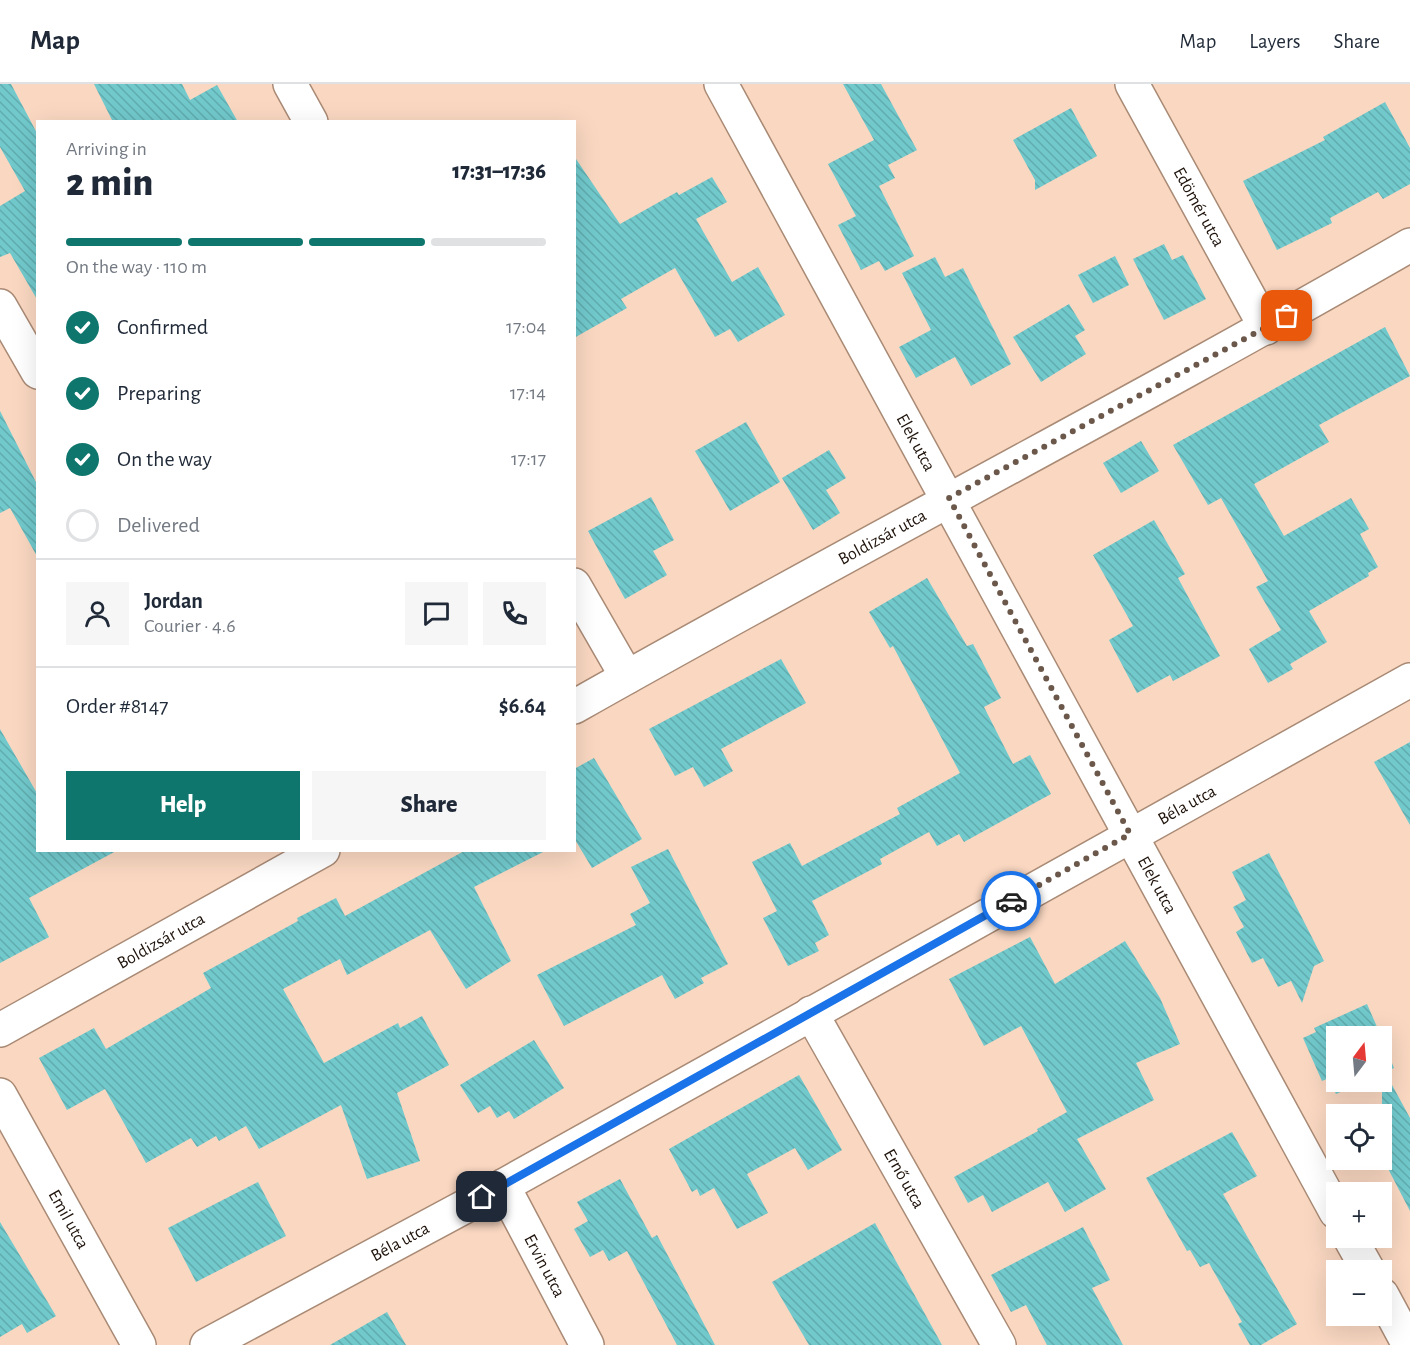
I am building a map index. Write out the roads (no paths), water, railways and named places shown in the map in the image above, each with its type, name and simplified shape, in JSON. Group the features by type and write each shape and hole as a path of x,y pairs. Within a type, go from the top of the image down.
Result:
{"street":[{"path":"290,84 310,120"},
{"name":"Elek utca","path":"721,84 949,498 1326,1194"},
{"name":"Edömér utca","path":"1132,84 1266,328"},
{"name":"Boldizsár utca","path":"576,706 949,498 1266,328 1410,245"},
{"path":"0,306 36,369"},
{"path":"576,588 627,677"},
{"name":"Béla utca","path":"207,1345 503,1186 1130,834 1410,680"},
{"name":"Boldizsár utca","path":"0,1030 314,853"},
{"name":"Ernő utca","path":"811,1013 999,1345"},
{"name":"Emil utca","path":"0,1095 139,1345"},
{"name":"Ervin utca","path":"503,1186 587,1345"},
{"path":"1392,1314 1409,1345"}]}
